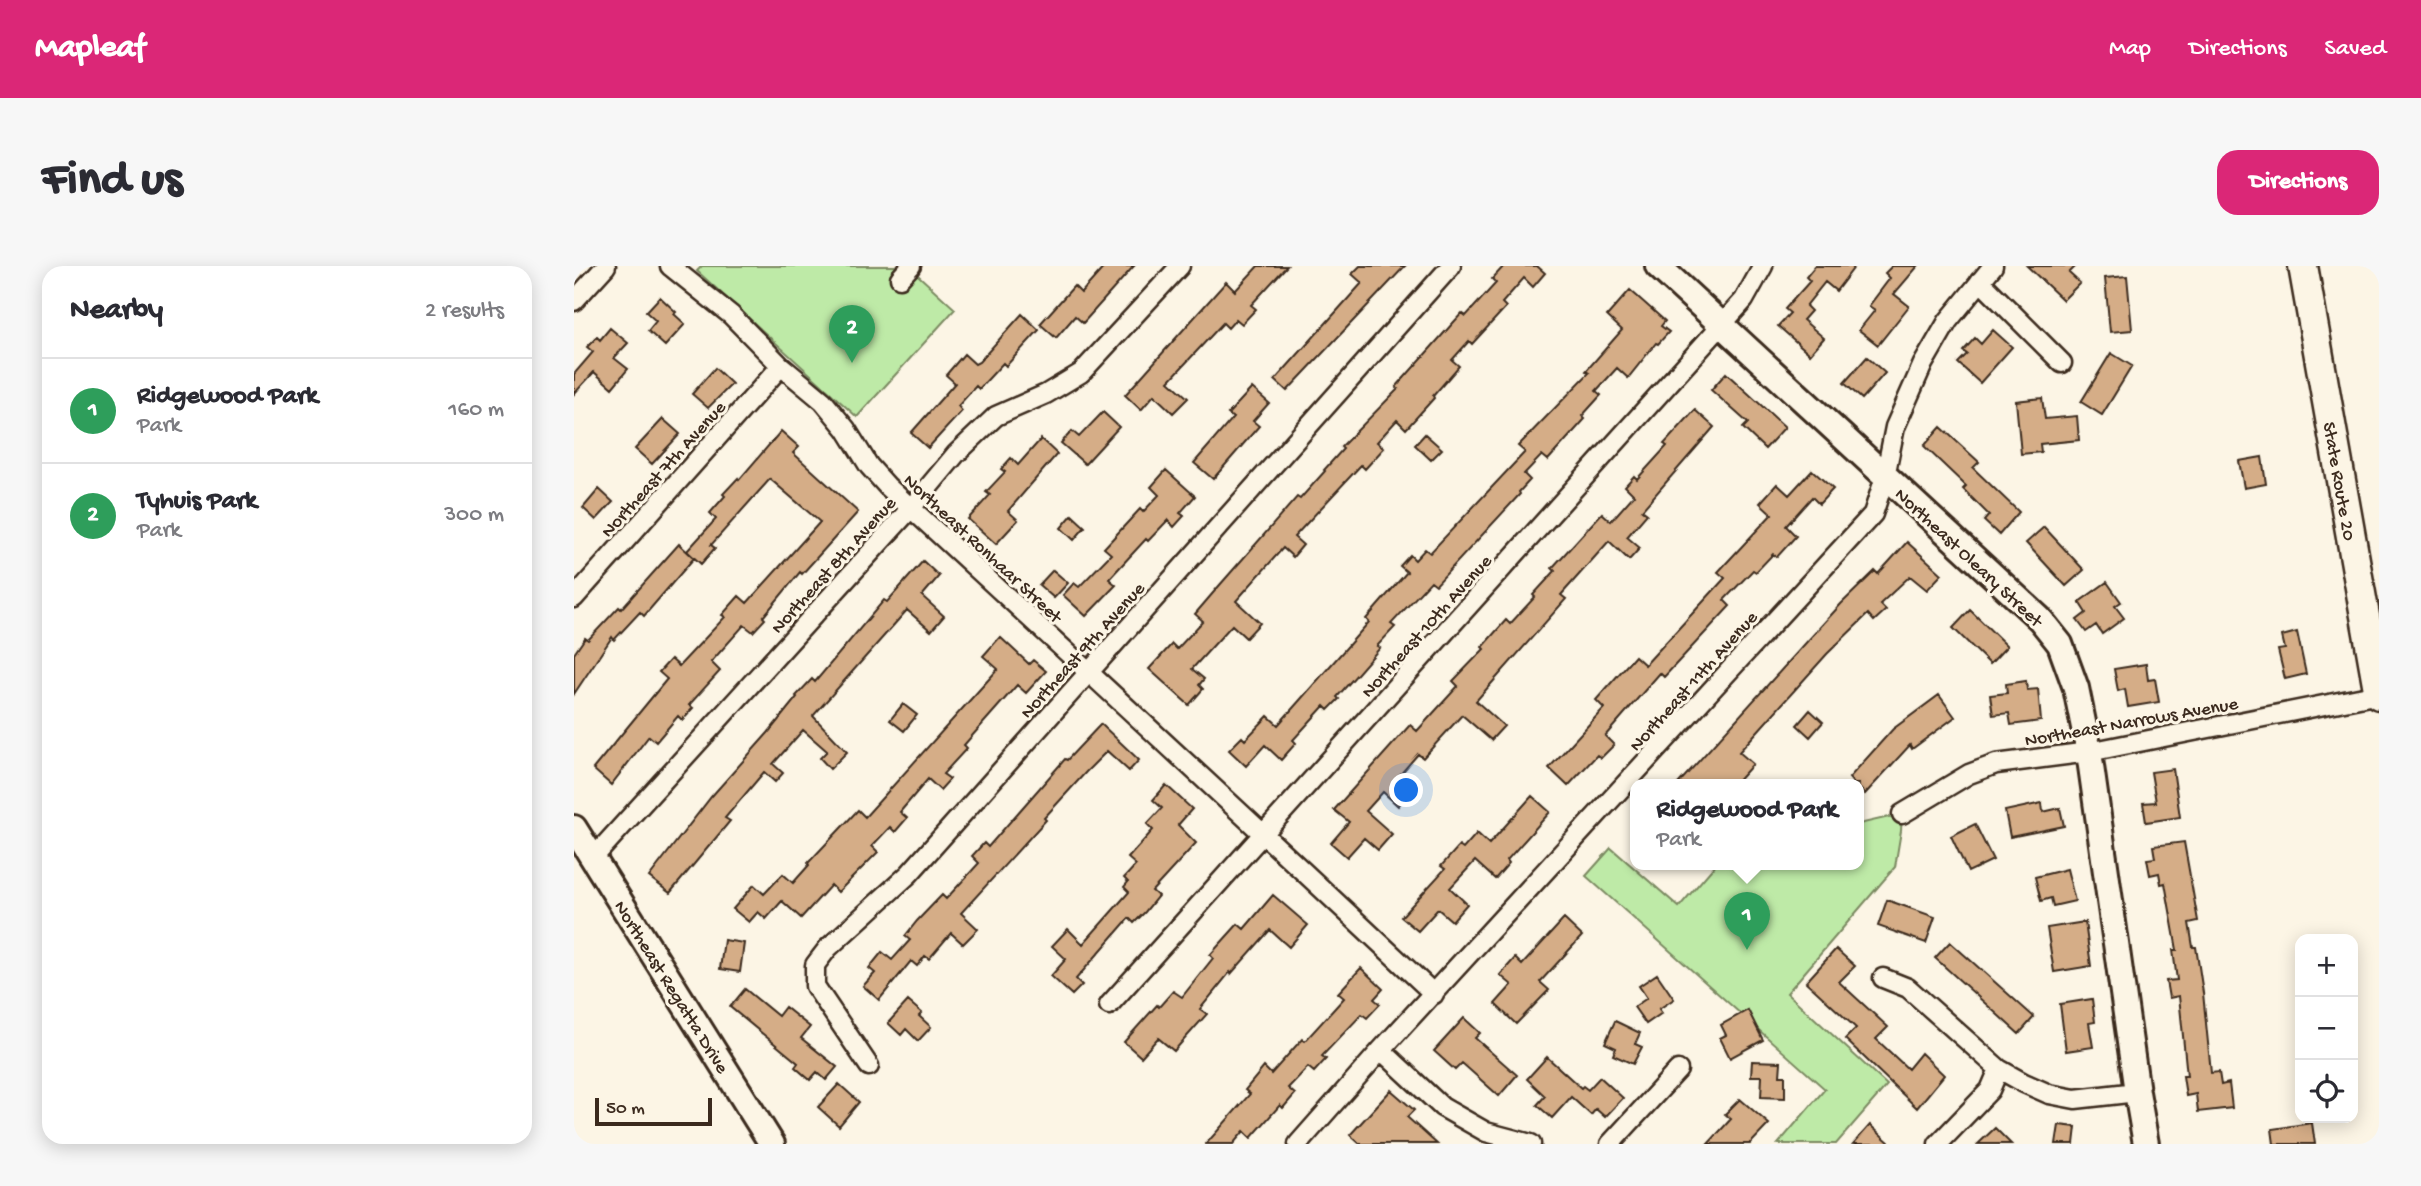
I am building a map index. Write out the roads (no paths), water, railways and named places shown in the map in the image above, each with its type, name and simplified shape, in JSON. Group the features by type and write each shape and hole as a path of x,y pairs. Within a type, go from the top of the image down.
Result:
{"main road":[{"name":"State Route 20","path":"2303,266 2379,695"}],"street":[{"path":"574,301 606,266"},
{"name":"Northeast Ronhaar Street","path":"670,266 732,315 781,366 823,401 846,429 869,466 911,508 1087,673 1265,834 1434,994"},
{"name":"Northeast 8th Avenue","path":"593,858 911,508 956,454 996,415 1046,394 1081,373 1180,266"},
{"name":"Northeast 9th Avenue","path":"869,1066 814,986 815,965 828,948 909,874 1451,266"},
{"name":"Northeast Oleary Street","path":"1658,266 2040,619 2060,644 2076,688 2088,752 2146,1144"},
{"name":"Northeast 10th Avenue","path":"1109,1005 1722,325 1744,300 1763,266"},
{"name":"Northeast 11th Avenue","path":"1630,779 1872,514 1885,477 1895,427 1923,364 1948,321 1993,266"},
{"path":"1980,281 2062,363"},
{"name":"Northeast 7th Avenue","path":"574,597 781,366"},
{"name":"Northeast Narrows Avenue","path":"1902,814 1969,774 1996,764 2088,752 2379,695"},
{"name":"Northeast 11th Avenue","path":"1298,1144 1381,1049 1630,779"},
{"name":"Northeast Regatta Drive","path":"574,828 772,1144"},
{"path":"1883,978 1908,988 1999,1069 2049,1094 2075,1099 2137,1092"},
{"path":"1381,1049 1443,1107 1486,1132 1531,1144"},
{"path":"1938,1144 1990,1090 1999,1069"},
{"path":"1610,1144 1678,1070"}],"place":[{"name":"Tyhuis Park","path":"852,363"},
{"name":"Ridgewood Park","path":"1747,950"}]}
